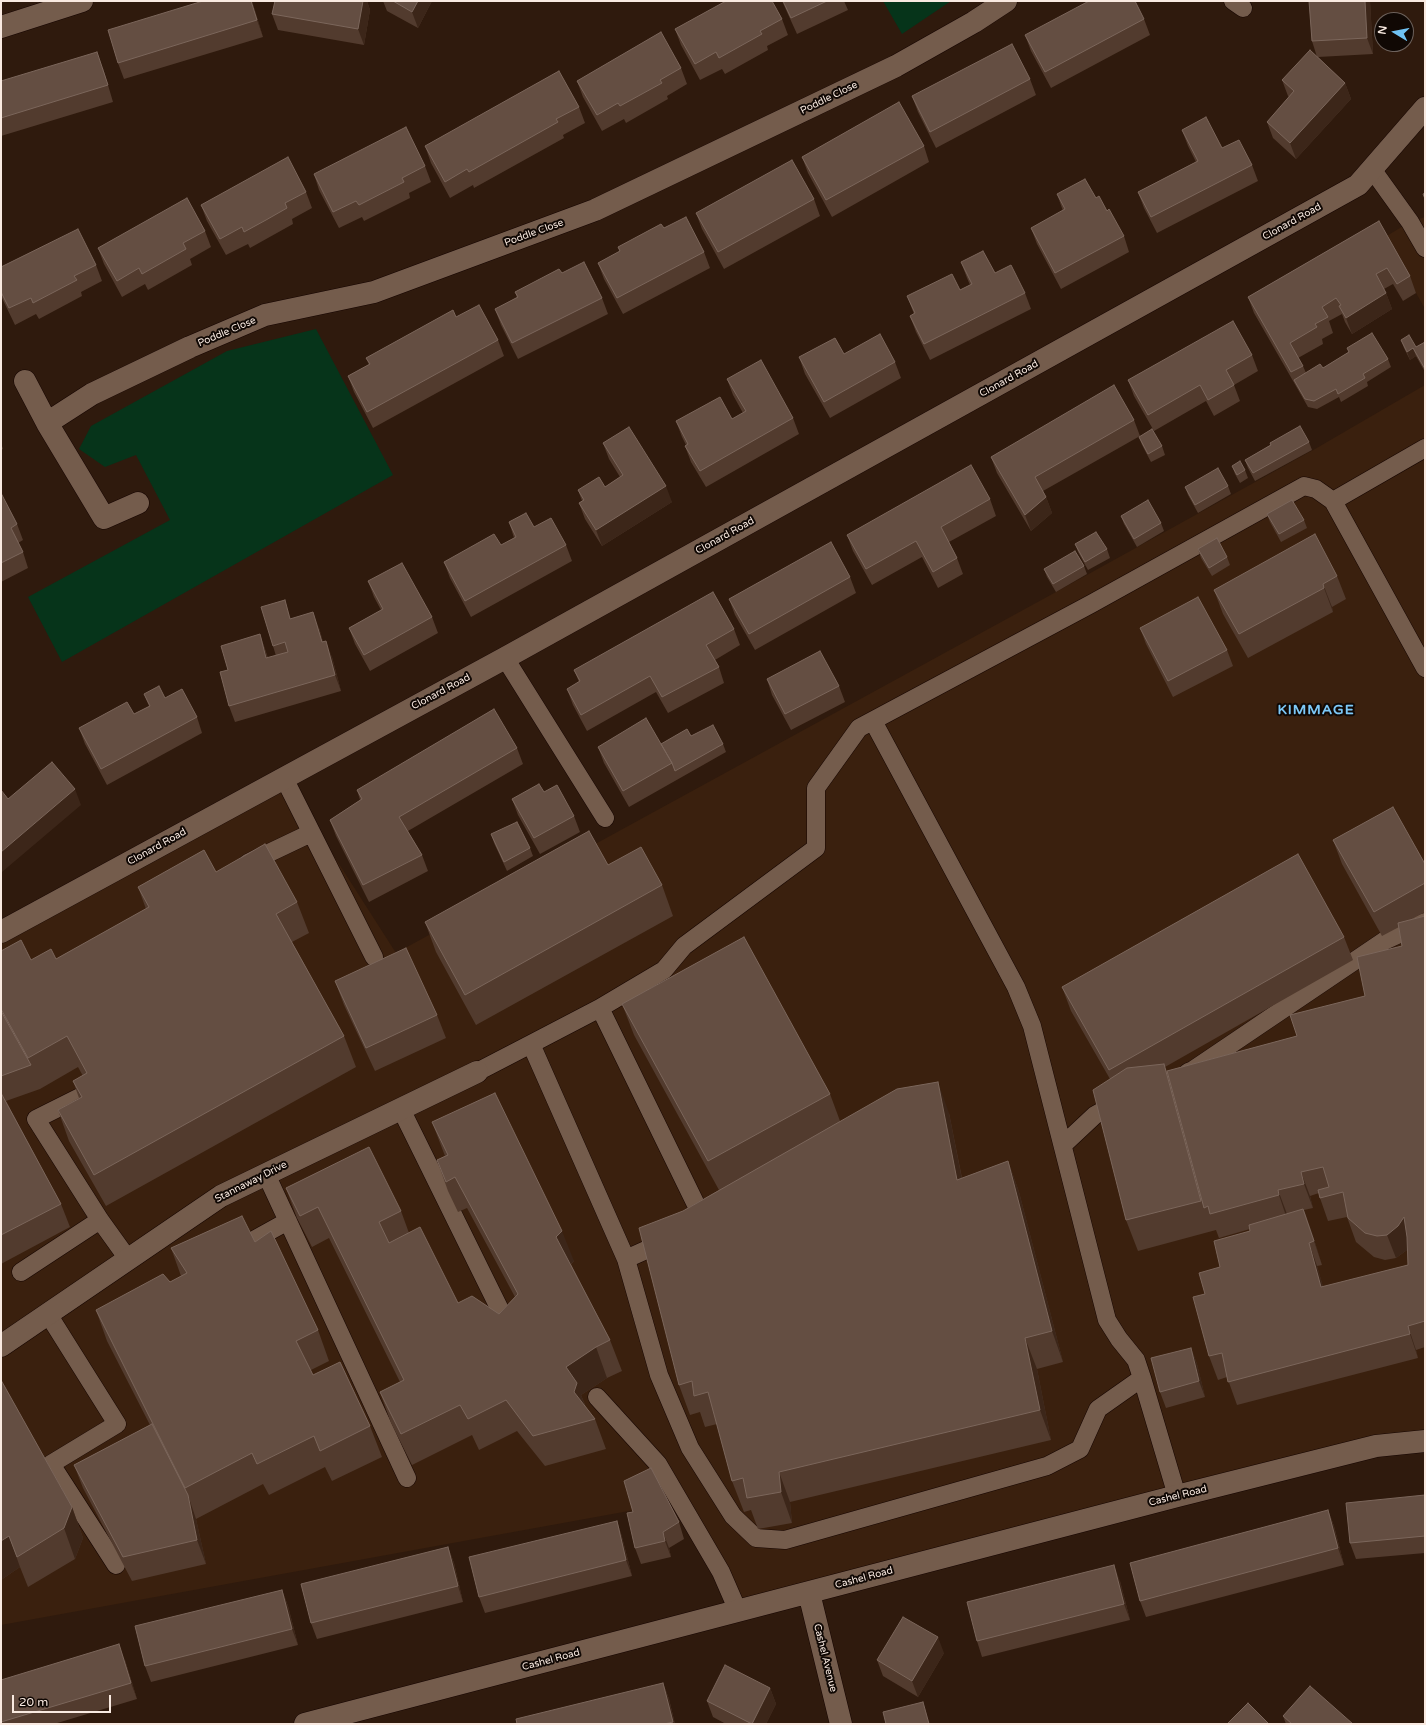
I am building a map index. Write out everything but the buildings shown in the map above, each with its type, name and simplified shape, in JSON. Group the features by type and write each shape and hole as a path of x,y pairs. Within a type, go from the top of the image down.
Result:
{"street":[{"path":"1,27 82,1"},
{"name":"Poddle Close","path":"47,423 92,394 190,347 265,315 374,292 595,210 896,66 974,22 1006,1"},
{"name":"Clonard Road","path":"1,932 504,658 1352,189 1358,185 1425,108"},
{"path":"25,381 47,423 104,518 138,504"},
{"name":"Stannaway Drive","path":"1,1346 221,1196 477,1072"},
{"name":"Cashel Road","path":"306,1724 1177,1496 1376,1446 1425,1441"},
{"name":"Cashel Avenue","path":"809,1593 841,1724"}],"lane":[{"path":"1372,169 1410,222 1425,248"},
{"path":"1333,501 1425,448"},
{"path":"477,1072 600,1008 664,970 684,946 816,848 816,788 859,728 1095,602 1304,486 1316,489 1333,501 1425,668"},
{"path":"504,658 605,818"},
{"path":"873,721 1016,987 1032,1026 1107,1320 1119,1339 1136,1360 1177,1496"},
{"path":"284,778 374,957"},
{"path":"234,870 311,833"},
{"path":"1171,1078 1193,1070 1384,941 1425,922"},
{"path":"600,1008 705,1223 626,1259"},
{"path":"531,1044 626,1259 659,1375 690,1448 733,1516 756,1538 785,1540 1047,1466 1080,1449 1098,1409 1142,1378"},
{"path":"1063,1145 1095,1115 1134,1092"},
{"path":"80,1097 36,1119 100,1220 128,1259"},
{"path":"401,1108 510,1330"},
{"path":"266,1174 407,1478"},
{"path":"21,1272 100,1220"},
{"path":"218,1259 288,1221"},
{"path":"48,1314 117,1424 51,1464 116,1565"},
{"path":"597,1398 658,1464 721,1572 738,1611"}],"shaded area":[{"path":"1425,217 1425,309 1385,237 1410,222"},
{"path":"1425,385 1425,1441 738,1611 684,1501 1,1625 1,931 284,778 396,953 1056,592 1315,449"}],"green space":[{"path":"883,1 951,1 902,34"},
{"path":"316,329 393,475 62,662 28,597 170,520 136,455 105,467 79,449 91,426 227,351"}],"district":[{"name":"KIMMAGE","path":"1316,710"}]}
